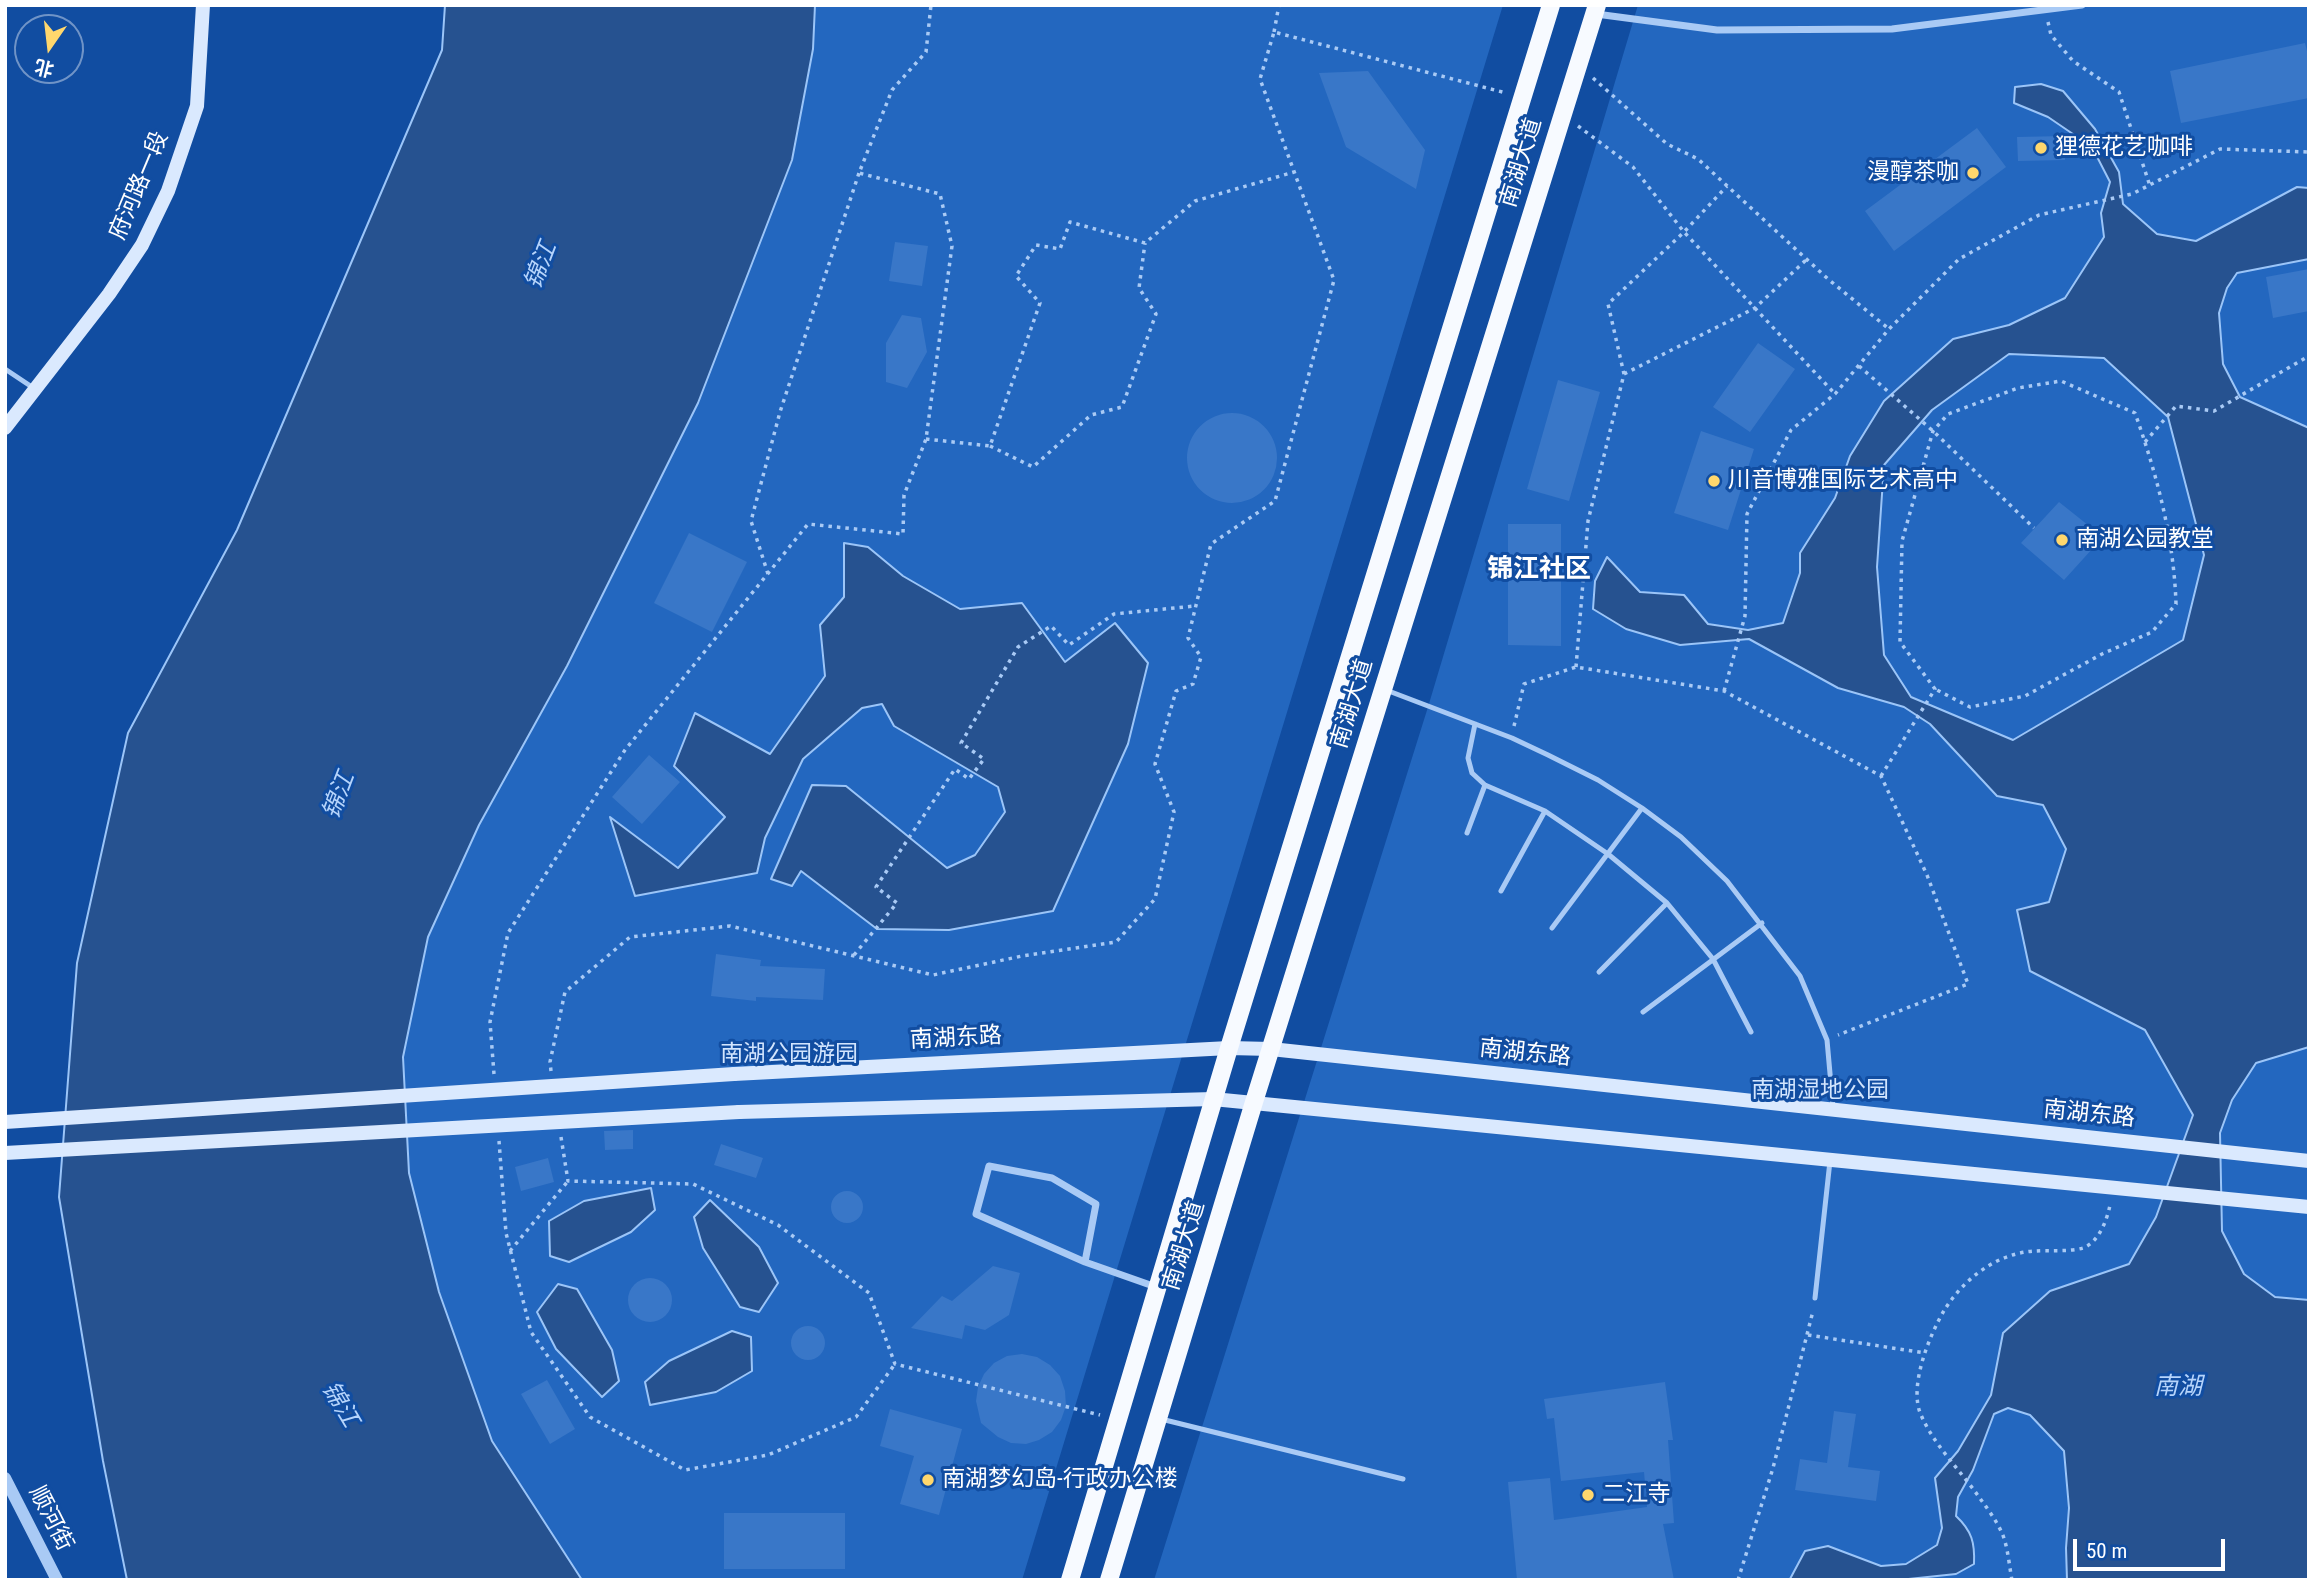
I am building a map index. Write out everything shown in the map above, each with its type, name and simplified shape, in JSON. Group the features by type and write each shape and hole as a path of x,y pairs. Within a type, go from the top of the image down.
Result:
{"main road":[{"name":"府河路一段","path":"5,428 109,294 142,245 168,191 197,106 204,5"},
{"name":"南湖大道","path":"1070,1580 1228,1048 1551,5"},
{"name":"南湖大道","path":"1109,1580 1270,1049 1596,9"},
{"name":"南湖东路","path":"5,1122 734,1074 1228,1048 1270,1049 2309,1161"},
{"path":"5,1153 739,1112 1213,1099 2309,1208"}],"street":[{"path":"1596,9 1717,30 1878,29 2082,5"},
{"path":"1085,1262 1096,1204 1052,1178 989,1166 976,1214 1085,1262 1157,1287"},
{"name":"顺河街","path":"5,1478 57,1580"}],"lane":[{"path":"5,369 35,389"},
{"path":"1383,689 1511,738 1598,780 1681,837 1727,881 1762,923 1800,976 1827,1040 1833,1110"},
{"path":"1475,724 1468,758 1472,773 1485,785 1545,811 1608,854 1667,903 1713,959 1751,1032"},
{"path":"1467,833 1485,785"},
{"path":"1552,928 1642,808"},
{"path":"1501,891 1545,811"},
{"path":"1599,972 1667,903"},
{"path":"1643,1012 1762,923"},
{"path":"1815,1298 1830,1161"},
{"path":"1158,1419 1403,1479"}],"path":[{"path":"768,574 751,521 780,412 859,173 891,90 926,52 931,5"},
{"path":"552,1075 550,1062 565,992 630,937 730,926 933,975 1022,956 1116,942 1155,898 1174,812 1155,764 1176,691 1193,684 1201,657 1188,638 1211,544 1275,501 1334,279 1259,79 1274,32 1279,5"},
{"path":"2045,10 2051,35 2073,61 2119,92 2150,186"},
{"path":"1274,32 1522,97"},
{"path":"1579,65 1667,144 1698,159 1807,259 1889,329"},
{"path":"1563,115 1633,167 1684,232 1835,394"},
{"path":"1724,691 1745,616 1747,514 1791,430 1835,394 1889,329 1959,259 2039,215 2132,194 2220,149 2309,152"},
{"path":"926,439 990,446 1033,467 1091,415 1122,407 1156,314 1139,288 1145,243 1195,201 1294,172"},
{"path":"494,1075 490,1022 508,933 625,750 808,524 903,534 904,495 926,439 952,246 940,194 859,173"},
{"path":"1576,667 1588,521 1624,374 1608,304 1684,232 1727,186"},
{"path":"990,446 1040,303 1016,275 1036,245 1060,249 1070,222 1145,243"},
{"path":"1624,374 1755,308 1807,259"},
{"path":"2145,442 2176,406 2214,411 2309,356"},
{"path":"1859,366 1933,431 2034,528"},
{"path":"2061,380 2135,413 2145,442 2152,461 2175,568 2176,604 2152,632 2102,654 2025,696 1970,707 1935,689 1900,642 1902,541 1933,431 1948,414 2018,388 2061,380"},
{"path":"853,956 897,903 876,887 955,769 969,779 984,760 961,743 1018,647 1051,626 1069,645 1114,614 1195,606"},
{"path":"1511,738 1524,684 1576,667 1724,691 1881,776 1927,875 1968,984 1827,1040"},
{"path":"1881,776 1935,689"},
{"path":"510,1251 568,1181 560,1128"},
{"path":"499,1141 506,1233 531,1332 590,1417 685,1470 768,1455 856,1417 895,1364"},
{"path":"568,1181 693,1184 778,1225 869,1293 895,1364"},
{"path":"2012,1580 2002,1533 1919,1412 1917,1388 1925,1353 1935,1325 1958,1290 1983,1269 2001,1259 2029,1251 2083,1248 2095,1240 2108,1218 2112,1188"},
{"path":"1738,1580 1773,1468 1815,1298"},
{"path":"1808,1335 1925,1353"},
{"path":"895,1364 1117,1419"}],"green space":[{"name":"南湖公园游园","path":"815,5 1503,5 1022,1580 582,1580 492,1441 439,1292 409,1173 403,1057 428,937 479,825 567,666 698,403 792,160 813,49"},
{"name":"南湖湿地公园","path":"1638,5 2309,5 2309,1580 1154,1580 1428,707"}],"water":[{"name":"锦江","path":"445,5 815,5 813,49 792,160 698,403 567,666 479,825 428,937 403,1057 409,1173 439,1292 492,1441 582,1580 127,1580 103,1461 59,1197 77,963 128,733 237,530 442,50"},
{"name":"南湖","path":"2041,84 2063,91 2095,129 2119,172 2123,204 2157,234 2196,241 2297,187 2309,188 2309,259 2237,273 2227,288 2219,313 2223,364 2240,397 2309,428 2309,1047 2256,1063 2232,1100 2220,1133 2222,1231 2244,1274 2275,1297 2309,1300 2309,1580 2067,1580 2069,1508 2064,1451 2030,1415 2008,1408 1994,1414 1973,1470 1958,1497 1956,1516 1971,1538 1974,1564 1956,1574 1899,1580 1790,1579 1805,1551 1828,1546 1881,1566 1906,1564 1937,1545 1942,1528 1935,1478 1958,1451 1991,1395 2003,1333 2050,1291 2129,1264 2156,1217 2193,1115 2145,1030 2030,971 2017,910 2049,902 2066,849 2043,805 1997,796 1930,724 1904,707 1838,688 1749,639 1680,645 1626,629 1593,609 1595,581 1607,557 1640,592 1684,595 1708,624 1748,630 1783,623 1800,573 1800,553 1835,498 1850,456 1884,401 1953,339 2009,325 2065,298 2104,237 2101,213 2110,182 2092,147 2048,117 2014,103 2015,87","holes":["2009,354 2104,358 2168,417 2204,555 2183,640 2013,740 1911,697 1884,655 1877,567 1884,465 1932,410"]},
{"path":"844,543 868,547 903,576 960,609 1022,603 1065,662 1115,623 1148,663 1128,744 1053,911 949,930 877,929 801,871 792,886 771,879 812,785 846,786 947,868 975,855 1005,812 998,787 894,726 882,704 862,708 803,759 765,838 757,873 635,896 610,817 678,868 725,817 674,766 695,713 770,754 825,676 820,625 844,597"},
{"path":"651,1188 655,1210 631,1232 569,1262 550,1256 549,1221 584,1201"},
{"path":"710,1200 759,1247 778,1283 759,1312 740,1307 703,1248 694,1217"},
{"path":"558,1284 577,1289 612,1350 619,1381 602,1397 556,1349 537,1312"},
{"path":"732,1331 751,1337 752,1371 716,1392 650,1405 645,1382 669,1361"}],"building":[{"path":"2305,43 2309,59 2309,98 2181,123 2170,71"},
{"path":"1368,71 1425,150 1416,189 1346,147 1319,73"},
{"path":"1977,128 2006,167 1894,251 1865,211"},
{"name":"狸德花艺咖啡","path":"2064,136 2065,160 2018,161 2017,137"},
{"path":"895,242 928,246 922,286 889,281"},
{"path":"2309,269 2309,311 2273,318 2266,277"},
{"path":"902,315 921,318 927,352 907,388 886,382 886,343"},
{"name":"川音博雅国际艺术高中","path":"1758,343 1795,369 1750,432 1713,407"},
{"path":"1558,380 1600,392 1569,501 1527,489"},
{"path":"1232,413 1249,416 1264,426 1274,441 1277,458 1274,475 1264,490 1249,500 1232,503 1215,500 1200,490 1190,475 1187,458 1190,441 1200,426 1215,416"},
{"name":"川音博雅国际艺术高中","path":"1701,431 1754,449 1728,530 1674,513"},
{"name":"南湖公园教堂","path":"2059,502 2103,537 2064,580 2021,543"},
{"path":"1508,524 1561,524 1561,646 1508,645"},
{"path":"689,533 747,562 712,632 654,603"},
{"path":"649,755 680,782 642,824 612,797"},
{"path":"716,954 761,960 760,966 825,969 823,1000 756,997 756,1001 711,996"},
{"path":"633,1130 633,1149 605,1150 604,1131"},
{"path":"721,1144 763,1158 756,1178 714,1165"},
{"path":"548,1158 554,1182 521,1191 515,1167"},
{"path":"847,1191 858,1196 863,1207 858,1218 847,1223 836,1218 831,1207 836,1196"},
{"path":"993,1266 1020,1273 1009,1315 985,1330 965,1325 962,1339 911,1328 942,1296 952,1301"},
{"path":"650,1278 659,1279 666,1284 671,1291 671,1309 666,1316 659,1321 650,1322 641,1321 634,1316 629,1309 628,1300 629,1291 634,1284 641,1279"},
{"path":"808,1326 820,1331 825,1343 820,1355 808,1360 796,1355 791,1343 796,1331"},
{"path":"1022,1354 1037,1357 1050,1365 1060,1376 1066,1406 1061,1420 1052,1432 1026,1444 1011,1443 998,1437 981,1423 976,1401 984,1374 994,1363 1007,1356"},
{"path":"547,1380 575,1429 550,1444 521,1394"},
{"path":"1665,1382 1673,1440 1668,1440 1674,1523 1663,1524 1674,1580 1517,1580 1508,1482 1550,1478 1554,1520 1647,1507 1644,1472 1561,1481 1554,1418 1547,1419 1544,1399"},
{"name":"南湖梦幻岛-行政办公楼","path":"890,1409 962,1429 939,1515 900,1504 914,1456 880,1446"},
{"path":"1834,1411 1856,1414 1848,1467 1880,1471 1876,1501 1795,1490 1800,1459 1827,1463"},
{"path":"724,1513 845,1513 845,1569 724,1569"}],"place":[{"name":"狸德花艺咖啡","path":"2041,148"},
{"name":"漫醇茶咖","path":"1973,173"},
{"name":"川音博雅国际艺术高中","path":"1714,481"},
{"name":"南湖公园教堂","path":"2062,540"},
{"name":"南湖梦幻岛-行政办公楼","path":"928,1480"},
{"name":"二江寺","path":"1588,1495"}],"district":[{"name":"锦江社区","path":"1539,570"}]}
